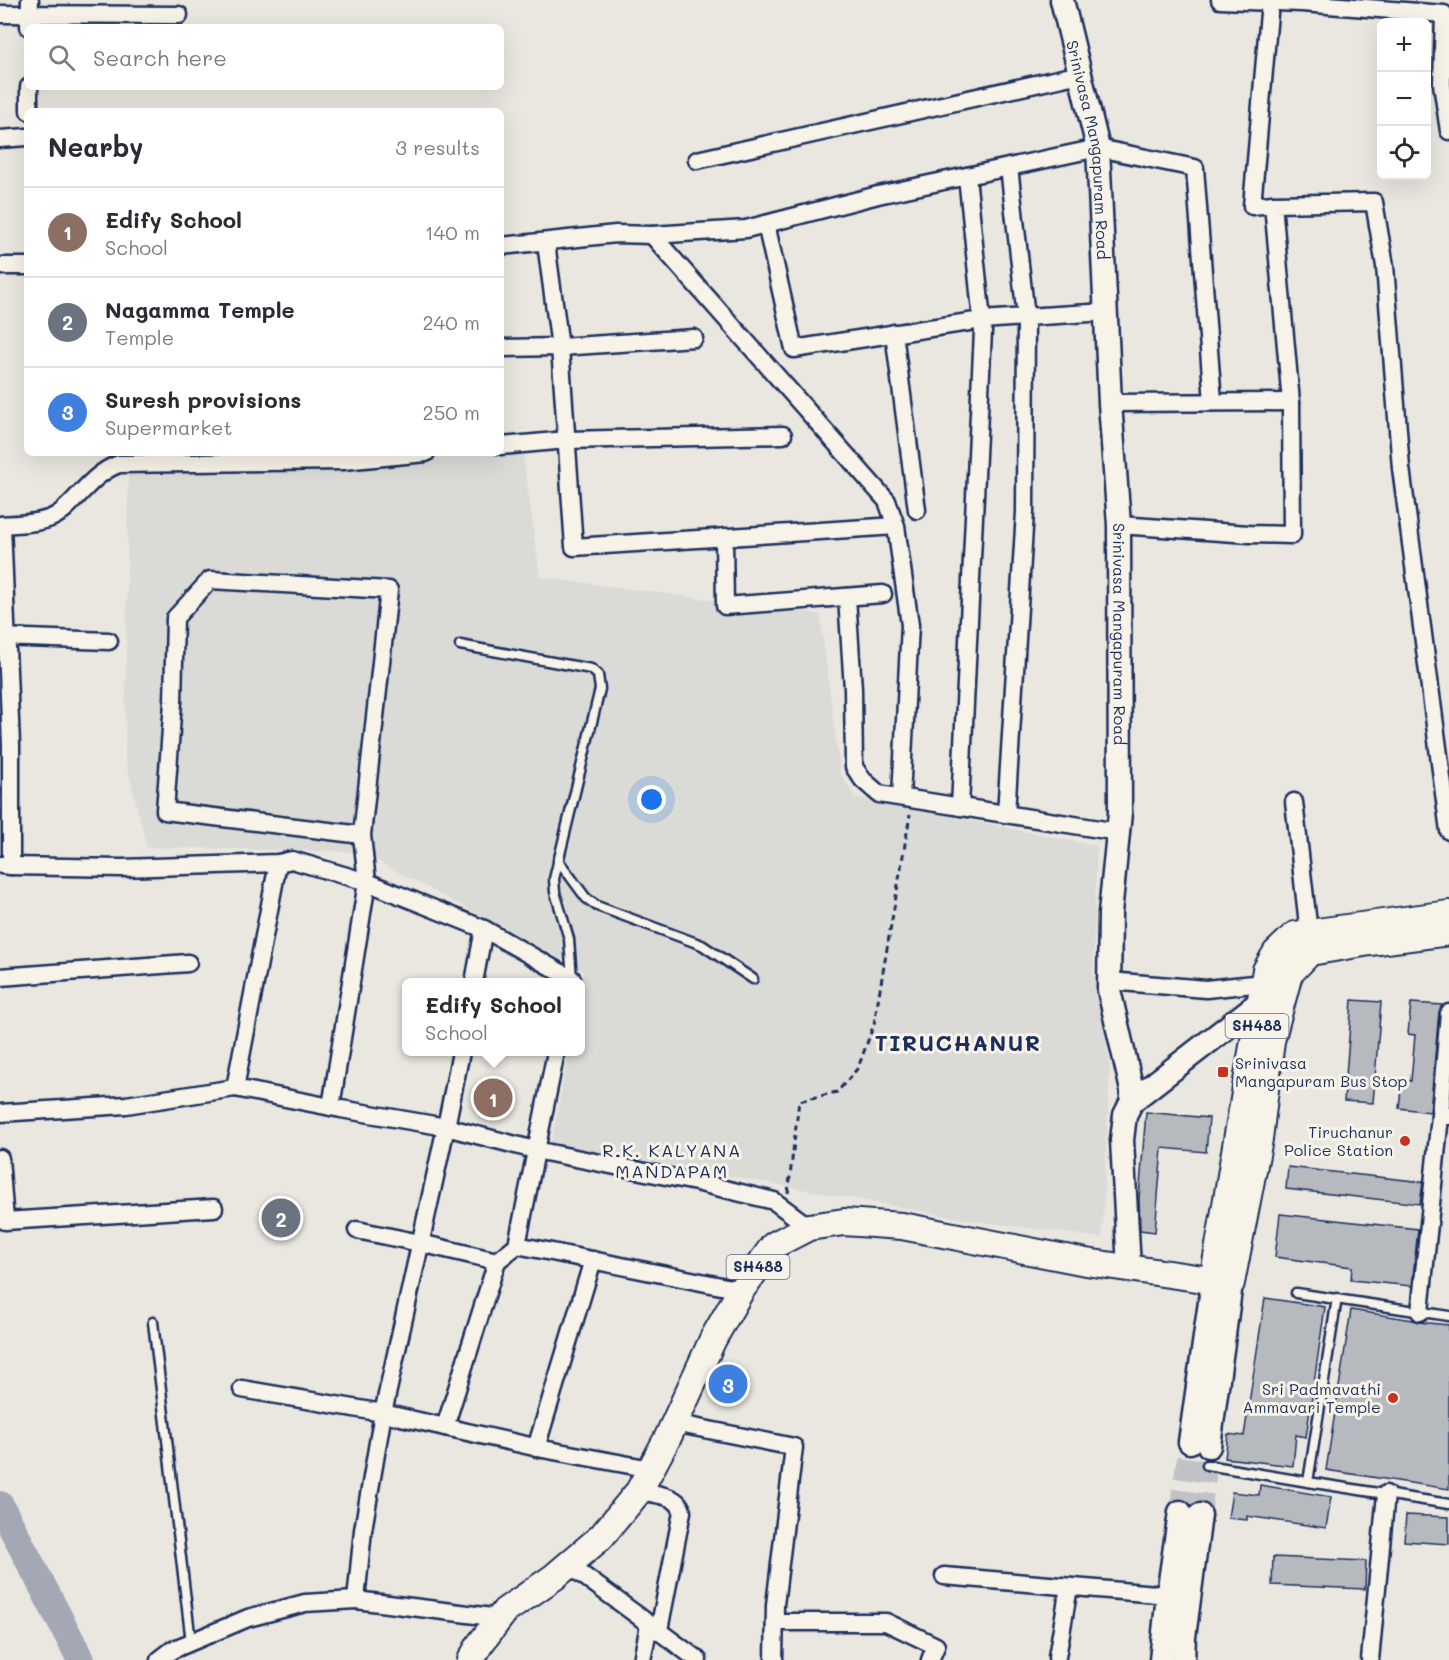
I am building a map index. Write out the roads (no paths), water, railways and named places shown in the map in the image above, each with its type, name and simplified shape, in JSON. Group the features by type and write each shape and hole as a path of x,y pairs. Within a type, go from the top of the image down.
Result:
{"main road":[{"name":"SH488","path":"1228,1283 1262,992 1266,970 1276,953 1295,935 1449,914"},
{"name":"SH488","path":"1228,1283 1259,1139 1271,1041 1288,974 1310,952 1449,932"},
{"name":"SH488","path":"471,1660 505,1611 569,1564 601,1537 645,1480 713,1339 741,1290 774,1245 809,1227 844,1222 902,1226 1086,1262 1228,1283"}],"street":[{"name":"Srinivasa Mangapuram Road","path":"1062,0 1098,148 1110,402 1119,525 1118,832 1110,913 1109,990 1132,1090 1132,1101 1125,1115 1122,1140 1129,1269"},
{"path":"1220,0 1444,7 1442,84 1449,131"},
{"path":"1269,2 1252,206 1374,202 1385,266 1401,468 1449,831"},
{"path":"0,14 179,15"},
{"path":"697,160 1080,74"},
{"path":"28,108 29,90"},
{"path":"0,139 24,137"},
{"path":"504,246 616,234 746,229 878,195 1098,148 1195,168 1213,402"},
{"path":"1006,814 1025,512 1026,317 1009,167"},
{"path":"960,807 983,331 967,176"},
{"path":"1119,525 1292,535 1292,402 1273,204"},
{"path":"766,224 794,349 982,320 1106,312"},
{"path":"652,234 887,501 896,526 910,625 907,798"},
{"path":"546,243 560,347 574,547 896,526"},
{"path":"0,266 24,266"},
{"path":"894,333 917,510"},
{"path":"504,348 694,339"},
{"path":"1110,402 1292,402"},
{"path":"504,446 567,440 783,435"},
{"path":"364,456 118,464 98,475 54,516 1,525 3,637 11,745 6,866 121,868 292,860 367,882 484,929 566,978"},
{"path":"724,537 725,606 883,594"},
{"path":"331,1107 367,882 362,835 389,590 210,580 175,618 165,811 362,835"},
{"path":"847,597 853,689 854,767 879,794 1118,832"},
{"path":"3,637 109,641"},
{"path":"1294,802 1309,933"},
{"path":"235,1088 278,862"},
{"path":"475,978 484,929"},
{"path":"0,977 188,963"},
{"path":"1109,981 1262,992"},
{"path":"1132,1101 1262,992"},
{"path":"1420,1312 1445,1116 1449,1013"},
{"path":"356,1599 363,1530 383,1413 460,1056"},
{"path":"445,1427 497,1261 517,1245 555,1056"},
{"path":"0,1113 126,1105 235,1088 446,1127 535,1150 696,1182 774,1201 809,1227"},
{"path":"0,1158 5,1221 214,1208"},
{"path":"357,1230 497,1261"},
{"path":"517,1245 741,1290"},
{"path":"536,1448 593,1260"},
{"path":"1202,1451 1228,1283"},
{"path":"242,1389 383,1413 536,1448 645,1480 676,1500 681,1505 682,1512 654,1628 642,1660"},
{"path":"674,1423 794,1447 775,1622 774,1660"},
{"path":"1370,1660 1386,1494"},
{"path":"1161,1660 1168,1595 1190,1514 1183,1660"},
{"path":"569,1564 698,1660"},
{"path":"944,1576 1168,1595"},
{"path":"1057,1657 1069,1587"},
{"path":"159,1660 172,1650 248,1618 305,1603 356,1599 500,1618"},
{"path":"775,1622 886,1622 936,1646 930,1660"}],"lane":[{"path":"460,645 591,669 598,675 600,689 554,879 555,892 569,939 571,978"},
{"path":"558,860 586,898 597,906 702,945 753,979"},
{"path":"1296,1293 1449,1316"},
{"path":"1308,1482 1337,1299"},
{"path":"153,1322 191,1643"},
{"path":"1202,1451 1308,1482 1449,1504"}],"waterway":[{"path":"0,1505 81,1660"}],"tunnel":[{"path":"1180,1512 1190,1442"},
{"path":"1200,1515 1209,1446"}],"place":[{"name":"Srinivasa Mangapuram Bus Stop","path":"1223,1072"},
{"name":"Edify School","path":"493,1098"},
{"name":"Tiruchanur Police Station","path":"1405,1141"},
{"name":"Nagamma Temple","path":"281,1218"},
{"name":"Suresh provisions","path":"728,1384"},
{"name":"Sri Padmavathi Ammavari Temple","path":"1393,1398"}],"district":[{"name":"TIRUCHANUR","path":"958,1043"},
{"name":"R.K. KALYANA MANDAPAM","path":"672,1161"}]}
